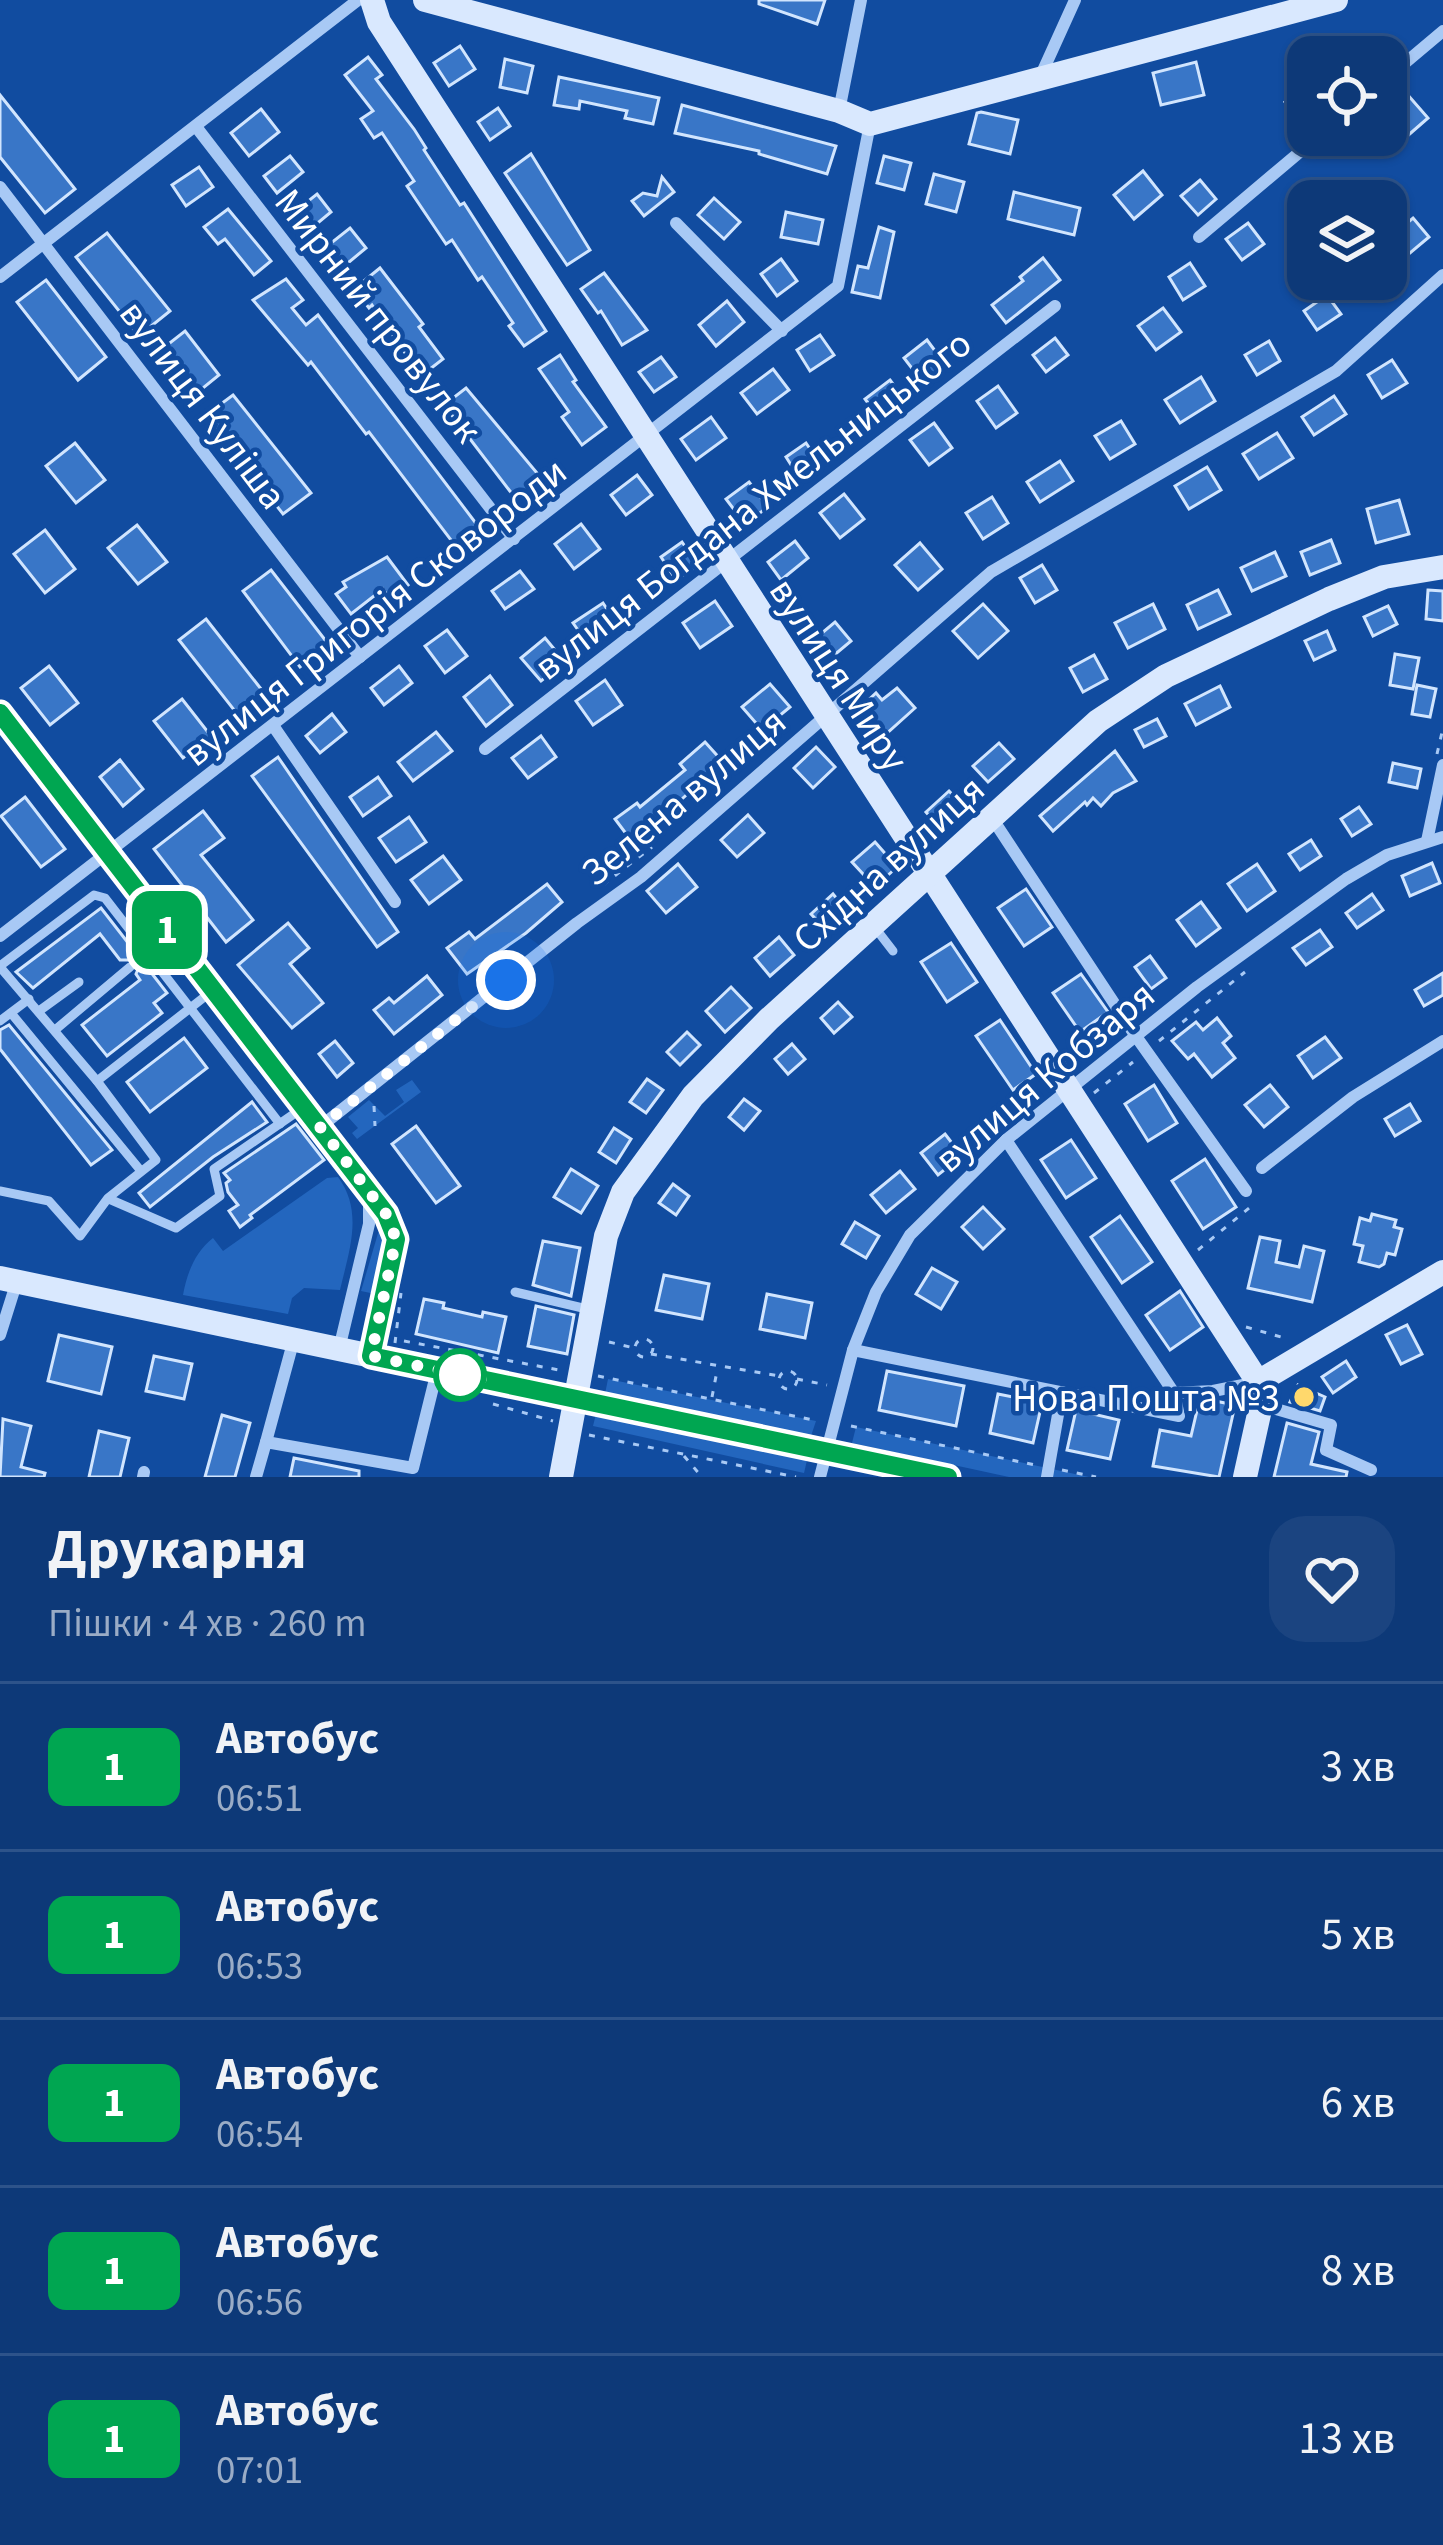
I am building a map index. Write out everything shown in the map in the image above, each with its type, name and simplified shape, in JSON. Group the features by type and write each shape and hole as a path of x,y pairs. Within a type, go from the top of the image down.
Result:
{"street":[{"path":"0,278 358,0"},
{"name":"вулиця Миру","path":"372,0 379,22 725,562 927,874 1078,1092 1259,1394"},
{"path":"425,0 839,110 870,124 1336,0"},
{"path":"839,110 861,0"},
{"path":"1038,81 1075,0"},
{"path":"1407,61 1443,31"},
{"name":"вулиця Григорія Сковороди","path":"0,937 838,286 870,124"},
{"name":"Мирний провулок","path":"197,128 514,538"},
{"path":"1199,237 1295,156"},
{"name":"вулиця Куліша","path":"0,188 360,657"},
{"path":"676,223 782,331"},
{"name":"Зелена вулиця","path":"320,1127 641,877 991,572 1336,371 1443,275"},
{"name":"вулиця Богдана Хмельницького","path":"485,748 1055,307"},
{"name":"Східна вулиця","path":"561,1477 606,1236 623,1192 693,1096 927,874 1098,721 1166,676 1384,577 1443,567"},
{"path":"0,713 386,1214 396,1239 371,1356"},
{"path":"274,727 394,902"},
{"path":"1426,841 1443,765"},
{"path":"992,817 1135,1035 1246,1191"},
{"name":"вулиця Кобзаря","path":"820,1477 853,1350 876,1292 910,1235 1006,1140 1078,1092 1135,1035 1346,879 1387,855 1443,837"},
{"path":"1262,1168 1352,1096 1443,1041"},
{"path":"853,1350 1179,1416 1174,1393 1006,1140"},
{"path":"339,1349 369,1224 369,1192"},
{"path":"1245,1477 1259,1394 1443,1272"},
{"path":"0,1335 9,1280 292,1346 339,1349 948,1477"},
{"path":"256,1477 292,1346"},
{"path":"266,1442 413,1468 437,1371"},
{"path":"1047,1477 1062,1392"},
{"path":"1174,1393 1259,1394 1331,1425 1326,1450 1371,1470"}],"lane":[{"path":"0,1192 49,1201 80,1236 108,1198 156,1160 0,966 94,895 105,898 280,1124"},
{"path":"873,925 893,951"},
{"path":"55,1030 130,967"},
{"path":"39,1011 79,982"},
{"path":"97,1081 212,991"},
{"path":"0,1022 29,999"},
{"path":"11,1012 141,1171"},
{"path":"108,1198 176,1228 220,1196 214,1169 304,1106"},
{"path":"515,1292 592,1310"}],"path":[{"path":"1078,1092 1146,1051 1248,969"},
{"path":"374,1104 375,1126"},
{"path":"1192,1255 1255,1206 1246,1191"},
{"path":"634,1348 636,1342 647,1340 652,1354"},
{"path":"608,1342 634,1348 643,1358 652,1354 779,1376 789,1370 796,1379 830,1386"},
{"path":"711,1399 718,1368"},
{"path":"779,1376 780,1385 788,1389 796,1379"},
{"path":"569,1430 796,1477"},
{"path":"683,1454 702,1477"}],"shaded area":[{"path":"412,1080 421,1092 357,1139 352,1133 358,1128 348,1117 369,1100 385,1116 404,1102 396,1090"},
{"path":"338,1177 352,1218 340,1290 304,1288 292,1298 288,1314 183,1295 193,1264 213,1238 223,1251 327,1178"},
{"path":"379,1230 386,1231 392,1241 380,1295 361,1291"},
{"path":"608,1379 816,1421 811,1436 605,1394"},
{"path":"598,1406 808,1456 804,1473 593,1426"},
{"path":"856,1427 1089,1477 1009,1477 852,1443"}],"building":[{"path":"759,0 825,0 817,24 759,4"},
{"path":"460,46 475,69 449,86 434,63"},
{"path":"368,57 382,75 376,79 414,129 460,205 464,203 546,331 524,346 482,277 478,280 452,240 446,244 407,186 414,181 382,133 374,138 361,119 373,111 345,75"},
{"path":"505,59 533,66 527,93 500,87"},
{"path":"1196,62 1204,95 1161,105 1153,73"},
{"path":"559,77 659,98 653,124 625,118 627,111 580,101 579,109 554,105"},
{"path":"1407,94 1428,118 1407,136"},
{"path":"0,95 75,189 45,213 0,157"},
{"path":"682,105 836,146 827,174 759,151 675,133"},
{"path":"498,108 510,126 490,140 478,122"},
{"path":"261,109 279,132 249,156 231,133"},
{"path":"981,112 1018,120 1010,154 969,144"},
{"path":"531,154 590,250 567,265 505,173"},
{"path":"290,156 303,172 277,193 264,176"},
{"path":"884,156 911,163 904,190 877,183"},
{"path":"199,167 213,187 186,206 172,185"},
{"path":"1143,171 1162,195 1134,219 1114,195"},
{"path":"934,174 964,182 956,212 926,204"},
{"path":"662,177 674,192 644,216 632,201 643,193 657,196"},
{"path":"1200,180 1216,199 1198,215 1181,196"},
{"path":"1014,192 1080,208 1074,235 1008,219"},
{"path":"317,194 331,212 307,232 292,214"},
{"path":"714,198 740,222 724,239 698,215"},
{"path":"228,209 271,261 254,275 225,239 218,244 204,227"},
{"path":"786,212 823,220 818,244 781,237"},
{"path":"1413,218 1429,237 1407,255 1407,223"},
{"path":"1248,223 1264,244 1242,260 1226,239"},
{"path":"879,227 894,232 880,298 852,292 858,266 868,268"},
{"path":"350,228 366,248 337,272 321,251"},
{"path":"107,233 170,311 139,336 76,257"},
{"path":"1043,258 1060,280 1006,323 992,305"},
{"path":"781,259 797,281 777,296 761,274"},
{"path":"1190,263 1205,286 1183,300 1169,277"},
{"path":"380,268 443,359 421,376 372,305 369,308 354,289"},
{"path":"604,273 647,330 622,345 581,289"},
{"path":"286,279 303,300 292,308 306,325 318,315 481,530 457,548 369,432 253,300"},
{"path":"46,280 106,357 78,380 17,302"},
{"path":"1320,300 1331,300 1341,314 1317,330 1304,311"},
{"path":"727,301 744,322 716,346 699,325"},
{"path":"1163,308 1181,332 1156,350 1138,326"},
{"path":"185,331 219,375 192,397 157,353"},
{"path":"820,335 834,355 810,371 797,350"},
{"path":"1055,338 1068,355 1046,372 1033,355"},
{"path":"927,340 947,367 924,384 904,358"},
{"path":"1269,341 1280,361 1257,375 1245,355"},
{"path":"560,355 606,427 582,445 562,417 569,412 539,369"},
{"path":"661,357 676,377 654,392 639,372"},
{"path":"1392,360 1407,383 1382,398 1368,375"},
{"path":"773,369 789,390 757,414 741,393"},
{"path":"1201,377 1215,401 1180,423 1165,400"},
{"path":"890,380 904,399 879,418 865,399"},
{"path":"998,386 1017,413 996,428 977,401"},
{"path":"466,388 542,479 516,499 444,405"},
{"path":"233,395 311,493 283,514 206,415"},
{"path":"1334,396 1346,414 1314,435 1302,417"},
{"path":"711,417 726,438 696,460 681,439"},
{"path":"1121,421 1135,444 1110,459 1095,436"},
{"path":"934,423 952,448 929,465 910,440"},
{"path":"1277,433 1293,458 1259,479 1243,454"},
{"path":"75,443 105,480 76,503 46,466"},
{"path":"806,443 821,465 800,479 786,457"},
{"path":"1060,461 1073,481 1040,502 1027,482"},
{"path":"1207,467 1221,490 1189,509 1175,486"},
{"path":"637,475 652,495 626,515 611,495"},
{"path":"749,482 768,507 745,524 726,499"},
{"path":"844,494 864,519 840,538 820,513"},
{"path":"992,497 1008,523 983,539 966,513"},
{"path":"1399,500 1409,534 1376,543 1367,509"},
{"path":"581,524 600,549 574,569 555,544"},
{"path":"137,525 167,562 138,584 108,548"},
{"path":"45,530 75,569 45,593 14,554"},
{"path":"1331,540 1340,563 1310,575 1301,552"},
{"path":"795,541 808,558 781,580 768,562"},
{"path":"682,542 698,565 676,580 661,557"},
{"path":"920,543 942,569 918,590 895,565"},
{"path":"1275,552 1286,576 1252,591 1241,568"},
{"path":"387,557 408,585 390,599 383,589 351,614 336,594 346,587 343,582"},
{"path":"1042,565 1057,590 1035,603 1020,578"},
{"path":"271,570 329,645 300,667 243,591"},
{"path":"520,571 534,589 505,609 492,591"},
{"path":"1218,590 1230,614 1198,629 1187,605"},
{"path":"1428,590 1443,591 1443,621 1426,619"},
{"path":"715,601 732,626 700,648 683,623"},
{"path":"603,603 617,624 588,644 573,623"},
{"path":"983,604 1008,631 978,658 953,631"},
{"path":"1153,604 1165,629 1128,648 1115,623"},
{"path":"1388,606 1397,624 1373,636 1364,617"},
{"path":"206,619 265,694 238,715 179,640"},
{"path":"835,622 851,641 832,657 816,638"},
{"path":"447,630 467,656 445,673 425,646"},
{"path":"1327,631 1335,650 1314,660 1305,641"},
{"path":"545,638 565,662 541,681 521,658"},
{"path":"1395,654 1419,658 1413,689 1390,685"},
{"path":"1094,655 1107,679 1083,692 1070,668"},
{"path":"49,666 78,703 50,725 21,688"},
{"path":"399,666 412,683 384,705 371,688"},
{"path":"490,676 512,705 486,726 464,697"},
{"path":"605,680 622,705 593,725 576,701"},
{"path":"770,684 790,707 762,730 742,707"},
{"path":"1417,685 1436,689 1430,717 1412,714"},
{"path":"1220,686 1230,707 1196,725 1185,704"},
{"path":"897,688 915,708 886,734 862,706 876,693 882,700"},
{"path":"182,699 211,736 183,758 154,721"},
{"path":"332,714 346,732 320,753 306,736"},
{"path":"1157,719 1166,736 1144,747 1135,730"},
{"path":"436,732 452,751 413,781 398,762"},
{"path":"541,736 556,757 528,778 512,758"},
{"path":"705,742 723,762 633,843 615,819 637,803 640,807 685,770 680,764"},
{"path":"999,743 1014,759 988,782 973,766"},
{"path":"816,747 835,767 813,788 794,768"},
{"path":"1115,751 1136,781 1113,793 1101,806 1093,798 1085,802 1053,831 1040,816"},
{"path":"278,757 398,932 377,947 252,776"},
{"path":"120,760 143,789 123,806 100,777"},
{"path":"1393,763 1421,769 1417,788 1389,782"},
{"path":"378,777 391,796 363,816 350,797"},
{"path":"949,791 963,806 940,828 926,812"},
{"path":"25,797 65,849 41,867 1,816"},
{"path":"1359,807 1371,824 1352,836 1341,819"},
{"path":"203,811 224,838 201,855 253,920 226,942 154,849"},
{"path":"748,815 764,833 737,857 721,840"},
{"path":"409,817 426,842 396,862 379,838"},
{"path":"1311,840 1321,856 1300,870 1289,854"},
{"path":"875,842 897,867 875,887 852,862"},
{"path":"443,856 461,880 429,904 411,880"},
{"path":"1432,863 1440,883 1410,896 1402,876"},
{"path":"678,864 697,887 666,913 647,891"},
{"path":"1257,864 1275,891 1247,911 1228,884"},
{"path":"547,884 562,902 467,974 447,948 469,932 475,939"},
{"path":"1026,889 1052,927 1024,946 998,908"},
{"path":"833,894 847,911 826,930 811,914"},
{"path":"1372,894 1383,910 1357,928 1346,913"},
{"path":"1201,902 1220,928 1196,946 1177,920"},
{"path":"101,908 167,993 154,1003 162,1013 107,1056 82,1025 140,980 136,960 120,960 100,934 33,988 16,972"},
{"path":"288,923 309,948 290,964 323,1003 292,1028 238,965"},
{"path":"1320,930 1332,947 1306,965 1293,948"},
{"path":"779,937 794,955 770,976 755,958"},
{"path":"951,943 977,982 947,1002 921,962"},
{"path":"1150,956 1166,978 1151,989 1135,967"},
{"path":"1443,973 1443,995 1424,1006 1415,990"},
{"path":"1081,974 1108,1012 1080,1032 1053,993"},
{"path":"427,976 442,995 394,1034 374,1010 389,998 394,1003"},
{"path":"731,987 751,1008 725,1032 706,1011"},
{"path":"838,1002 852,1017 834,1033 821,1018"},
{"path":"1217,1018 1231,1036 1223,1043 1235,1058 1212,1077 1194,1054 1188,1059 1172,1041 1196,1022 1203,1030"},
{"path":"1000,1020 1036,1074 1013,1090 976,1036"},
{"path":"9,1025 112,1150 91,1165 0,1049 0,1030"},
{"path":"687,1032 700,1045 680,1065 667,1052"},
{"path":"1325,1037 1341,1058 1313,1078 1298,1056"},
{"path":"184,1038 207,1068 150,1112 127,1082"},
{"path":"335,1041 353,1063 337,1077 319,1054"},
{"path":"792,1044 805,1059 788,1074 775,1059"},
{"path":"647,1079 663,1090 646,1113 630,1102"},
{"path":"1154,1085 1177,1123 1148,1141 1125,1104"},
{"path":"1270,1085 1288,1107 1264,1127 1245,1105"},
{"path":"744,1099 760,1111 744,1130 729,1117"},
{"path":"252,1102 267,1122 150,1207 139,1193"},
{"path":"1410,1104 1420,1121 1395,1136 1385,1119"},
{"path":"296,1124 324,1160 240,1227 229,1211 238,1205 228,1192 230,1180 224,1173"},
{"path":"416,1126 460,1186 436,1203 392,1144"},
{"path":"614,1128 631,1139 616,1163 599,1152"},
{"path":"945,1134 962,1156 938,1175 921,1153"},
{"path":"1071,1140 1096,1178 1066,1198 1041,1160"},
{"path":"1205,1159 1236,1207 1203,1229 1172,1181"},
{"path":"571,1169 598,1186 581,1213 554,1197"},
{"path":"900,1171 915,1189 886,1213 871,1195"},
{"path":"673,1184 689,1196 676,1215 659,1203"},
{"path":"983,1207 1004,1229 983,1249 962,1227"},
{"path":"1372,1214 1396,1220 1394,1227 1402,1229 1395,1255 1387,1253 1379,1267 1359,1262 1363,1246 1354,1244 1360,1218 1370,1221"},
{"path":"1120,1216 1152,1262 1122,1283 1091,1237"},
{"path":"855,1222 879,1236 866,1258 842,1244"},
{"path":"1260,1237 1280,1241 1276,1262 1299,1267 1304,1246 1324,1251 1312,1302 1248,1288"},
{"path":"543,1241 580,1248 571,1296 533,1285"},
{"path":"932,1268 957,1282 941,1309 916,1294"},
{"path":"664,1275 709,1284 702,1319 656,1310"},
{"path":"1180,1291 1203,1327 1170,1350 1146,1315"},
{"path":"767,1294 812,1303 805,1338 760,1329"},
{"path":"424,1299 482,1317 483,1312 506,1317 498,1353 416,1334"},
{"path":"536,1306 574,1315 567,1354 528,1346"},
{"path":"1407,1325 1422,1354 1401,1364 1386,1335"},
{"path":"59,1335 112,1347 101,1394 48,1381"},
{"path":"154,1356 192,1364 184,1399 146,1391"},
{"path":"1346,1361 1356,1377 1333,1393 1322,1377"},
{"path":"887,1371 964,1386 956,1426 879,1410"},
{"name":"Нова Пошта №3","path":"1298,1385 1325,1397 1320,1411 1290,1402"},
{"path":"998,1394 1042,1403 1033,1443 990,1433"},
{"path":"1199,1402 1235,1405 1219,1477 1153,1466 1160,1430 1191,1436"},
{"path":"1076,1410 1119,1420 1110,1459 1067,1450"},
{"path":"222,1415 250,1423 235,1477 205,1477"},
{"path":"3,1419 31,1426 21,1467 45,1473 44,1477 0,1477"},
{"path":"1287,1423 1319,1432 1311,1464 1347,1472 1346,1477 1274,1477"},
{"path":"99,1431 129,1438 120,1477 89,1477"},
{"path":"294,1458 359,1471 359,1477 290,1477"}],"bus line":[{"name":"1","path":"0,713 386,1214 396,1239 371,1356 948,1477"}],"place":[{"name":"Нова Пошта №3","path":"1304,1397"}],"route":[{"path":"460,1375 481,1379 371,1356 396,1239 386,1214 320,1127 506,980"}]}
